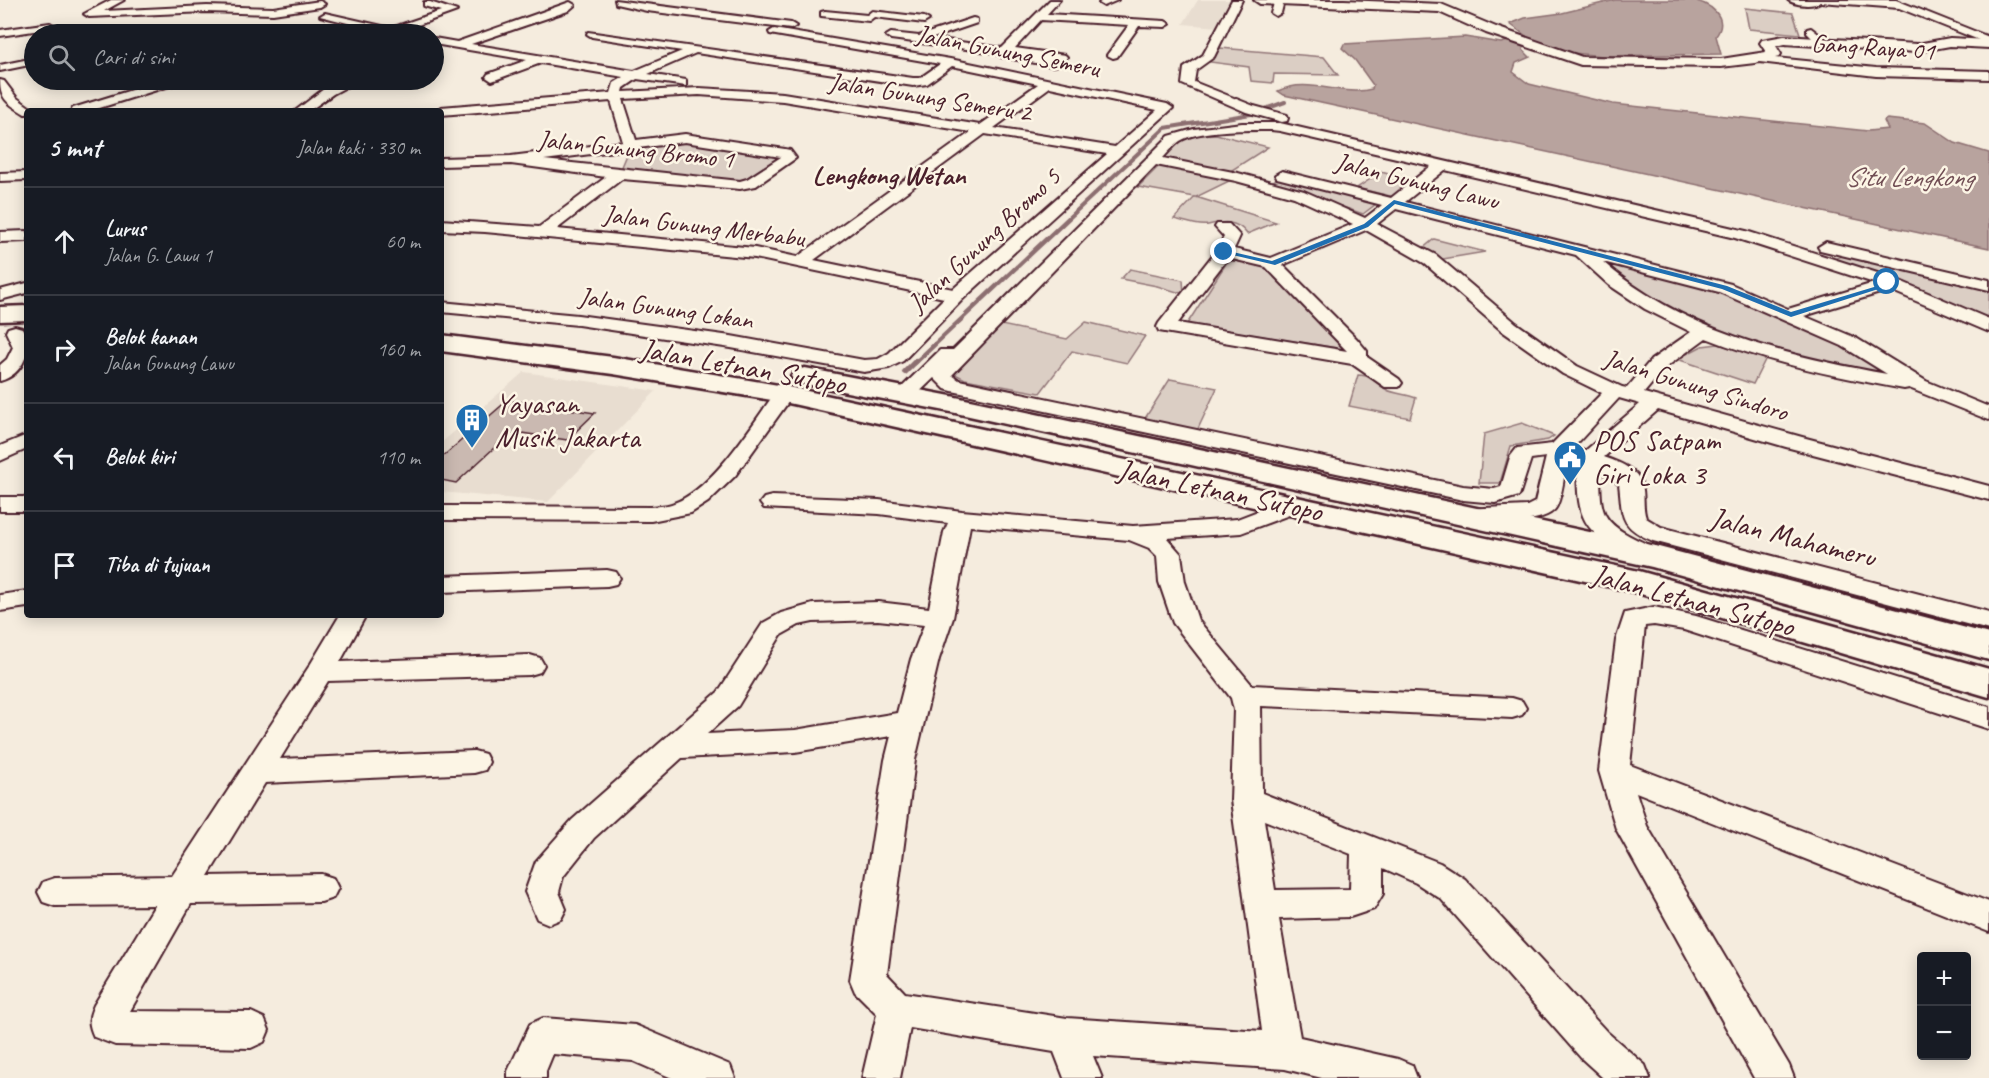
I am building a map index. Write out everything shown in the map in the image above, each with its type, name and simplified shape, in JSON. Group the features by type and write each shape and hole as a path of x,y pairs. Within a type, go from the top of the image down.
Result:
{"main road":[{"name":"Jalan Letnan Sutopo","path":"444,325 572,338 704,357 904,396 1655,557 1989,647"},
{"name":"Jalan Letnan Sutopo","path":"444,344 603,363 784,394 1262,508 1293,506 1639,582 1989,683"}],"street":[{"path":"119,0 89,14 286,9 320,4"},
{"path":"286,9 308,0"},
{"path":"444,48 564,9 570,4 550,0"},
{"path":"622,0 619,2 647,8 838,31"},
{"path":"878,34 1005,50 1055,0"},
{"path":"1237,0 1208,57 1190,68 1188,84 1250,109 1274,115 1291,123 1989,285"},
{"path":"1260,0 1277,7 1300,1 1350,4 1436,4 1509,36 1581,61 1700,63 1755,59 1773,54 1767,43 1770,41 1816,36 1917,48 1950,42 1989,42"},
{"path":"1793,0 1812,3 1815,2 1814,0"},
{"path":"1822,0 1900,5"},
{"path":"1887,0 1947,22 1989,42"},
{"path":"411,24 452,10 427,4"},
{"path":"868,19 881,7"},
{"path":"632,19 647,8"},
{"path":"825,15 868,19 924,20"},
{"path":"325,16 360,24"},
{"path":"1039,17 1165,24"},
{"path":"918,39 973,21"},
{"path":"1113,55 1136,22"},
{"path":"0,33 24,30"},
{"name":"Jalan Gunung Semeru","path":"774,32 950,62 1167,108 1116,154"},
{"path":"592,34 913,82 923,81 950,62"},
{"name":"Jalan Gunung Semeru 2","path":"444,43 734,92 783,97 1116,154"},
{"path":"632,145 617,99 618,86 635,75 695,49"},
{"name":"Jalan Gunung Semeru 2","path":"492,77 541,59"},
{"name":"Gang Raya 01","path":"1755,59 1773,63 1876,72 1989,75"},
{"path":"0,66 24,62"},
{"path":"1773,63 1767,69 1845,81"},
{"path":"1961,75 1975,87"},
{"path":"799,262 1048,82"},
{"path":"0,84 13,101 24,108"},
{"path":"86,108 143,90"},
{"path":"306,108 331,90"},
{"path":"318,108 342,90"},
{"name":"Jalan Gunung Semeru 2","path":"444,113 510,112 678,92 734,92 748,98"},
{"name":"Jalan Gunung Semeru 2","path":"617,99 687,96 748,98 978,131"},
{"path":"0,105 6,111 24,118"},
{"path":"904,396 1167,135 1172,132 1274,115"},
{"path":"1588,460 1558,451 1525,453 1521,457 1511,490 1495,496 1462,493 952,385 942,376 949,365 1152,160 1180,135 1269,125 1740,234 1829,261 1989,326"},
{"name":"Jalan Gunung Bromo 1","path":"444,162 511,160 697,138 786,153 789,158 785,163 746,185 619,174 511,160"},
{"name":"Jalan Gunung Bromo 5","path":"882,364 896,357 957,295 1116,154"},
{"name":"Jalan Gunung Sindoro","path":"1152,160 1238,177 1299,194 1366,225 1430,259 1509,327 1570,370 1623,393 1989,493"},
{"path":"1272,263 1366,225 1442,165"},
{"name":"Jalan Gunung Lawu","path":"1238,177 1262,172 1284,175 1725,288 1791,314 1854,344 1919,385 1989,414"},
{"path":"541,234 619,174"},
{"path":"0,177 24,176"},
{"name":"Jalan Gunung Merbabu","path":"444,225 755,253 957,295"},
{"path":"1223,227 1232,236 1224,252 1160,330 1358,359 1392,383"},
{"path":"0,237 24,236"},
{"name":"Jalan Gunung Lawu","path":"1581,251 1597,267 1642,300 1704,331 1780,355 1919,385"},
{"path":"1224,252 1272,263 1350,343 1357,351 1358,359"},
{"path":"1791,314 1890,284"},
{"path":"0,295 24,289"},
{"name":"Jalan Gunung Lokan","path":"444,308 578,320 731,342 864,366 882,364"},
{"path":"0,375 15,362 22,347 14,325"},
{"path":"1460,514 1538,511 1546,505 1558,451 1658,364 1704,331"},
{"path":"0,386 24,369"},
{"path":"444,513 651,514 676,510 695,501 713,485 736,459 784,394"},
{"path":"1588,460 1654,403"},
{"path":"0,454 24,442"},
{"path":"1588,460 1591,514 1596,524 1605,533 1655,557"},
{"name":"Jalan Mahameru","path":"1588,460 1605,465 1628,479 1631,484 1631,512 1634,520 1641,527 1661,536 1989,621"},
{"path":"772,503 879,507 962,518 1133,533 1241,526 1262,508"},
{"path":"0,504 24,504"},
{"path":"0,514 24,505"},
{"path":"962,518 956,532 940,618 925,658 900,760 868,980 896,1009 1067,1036 1285,1051 1398,1078"},
{"path":"1133,533 1158,543 1169,554 1172,582 1186,623 1244,695 1248,710 1246,800 1275,1004 1285,1051"},
{"path":"444,584 607,578"},
{"path":"0,603 24,599"},
{"path":"549,909 542,892 548,871 584,828 728,699 772,629 790,620 813,613 878,611 940,618"},
{"path":"1776,1078 1632,829 1614,771 1629,640 1634,619 1654,616 1687,622 1989,718"},
{"path":"251,1030 115,1028 107,1025 106,1017 182,889 320,672 351,618"},
{"path":"320,672 530,665"},
{"path":"1244,695 1512,708"},
{"path":"674,747 795,741 910,722"},
{"path":"255,772 474,762"},
{"path":"1614,771 1989,917"},
{"path":"1246,800 1428,873 1453,890 1594,1045 1631,1078"},
{"path":"1261,904 1350,903 1362,899 1366,894 1367,847"},
{"path":"55,892 321,888"},
{"path":"881,1078 896,1009"},
{"path":"527,1078 527,1071 543,1036 635,1042 716,1078"},
{"path":"1067,1036 1083,1078"}],"shaded area":[{"path":"1198,0 1232,0 1218,27 1183,24"},
{"path":"1745,8 1793,13 1800,34 1749,29"},
{"path":"1220,48 1324,57 1338,75 1274,74 1273,83 1251,81 1249,67 1210,62"},
{"path":"1216,134 1268,147 1229,172 1160,158 1184,136"},
{"path":"685,138 789,158 746,185 619,174 631,145"},
{"path":"1159,166 1231,180 1196,197 1276,222 1247,234 1234,224 1200,225 1174,219 1195,197 1138,187"},
{"path":"1381,172 1416,181 1394,197 1357,188"},
{"path":"1279,178 1376,204 1363,214 1271,182"},
{"path":"1434,239 1485,252 1437,260 1421,250"},
{"path":"1852,252 1989,285 1989,329 1829,261"},
{"path":"1246,259 1269,265 1343,344 1343,349 1187,324 1227,262"},
{"path":"1610,264 1725,288 1791,314 1885,372 1872,374 1780,355 1642,300 1609,269"},
{"path":"1130,269 1183,280 1184,294 1121,279"},
{"path":"1086,322 1145,336 1127,363 1072,351 1040,393 965,379 951,372 997,324 1067,339"},
{"path":"1718,344 1766,358 1753,384 1677,359 1702,346"},
{"path":"524,372 656,391 548,502 444,492 444,440"},
{"path":"1358,375 1371,378 1390,391 1416,398 1410,418 1349,406"},
{"path":"1170,379 1217,388 1196,433 1142,423"},
{"path":"1522,423 1554,436 1548,440 1511,446 1500,483 1479,483 1484,434"}],"water":[{"name":"Situ Lengkong","path":"1615,0 1690,0 1710,7 1721,23 1716,36 1721,54 1603,56 1573,53 1540,42 1524,46 1523,50 1530,57 1516,63 1513,72 1529,84 1613,104 1868,131 1888,129 1884,121 1887,119 1925,123 1955,143 1989,153 1989,248 1284,95 1278,91 1301,85 1348,91 1372,89 1373,85 1355,60 1342,48 1344,44 1465,37 1501,43 1526,36 1510,24 1525,18 1562,13"}],"building":[{"name":"Yayasan Musik Jakarta","path":"508,400 595,413 567,440 522,433 519,436 508,435 456,483 444,481 444,455"}],"waterway":[{"path":"1073,214 1165,128 1251,114 1285,102"},
{"path":"915,363 1075,212"},
{"path":"905,372 916,361"}],"place":[{"name":"Yayasan Musik Jakarta","path":"472,449"},
{"name":"POS Satpam Giri Loka 3","path":"1570,486"}],"district":[{"name":"Lengkong Wetan","path":"889,175"}],"route":[{"path":"1224,252 1272,263 1366,225 1394,202 1725,288 1791,314 1890,284 1887,282"}]}
